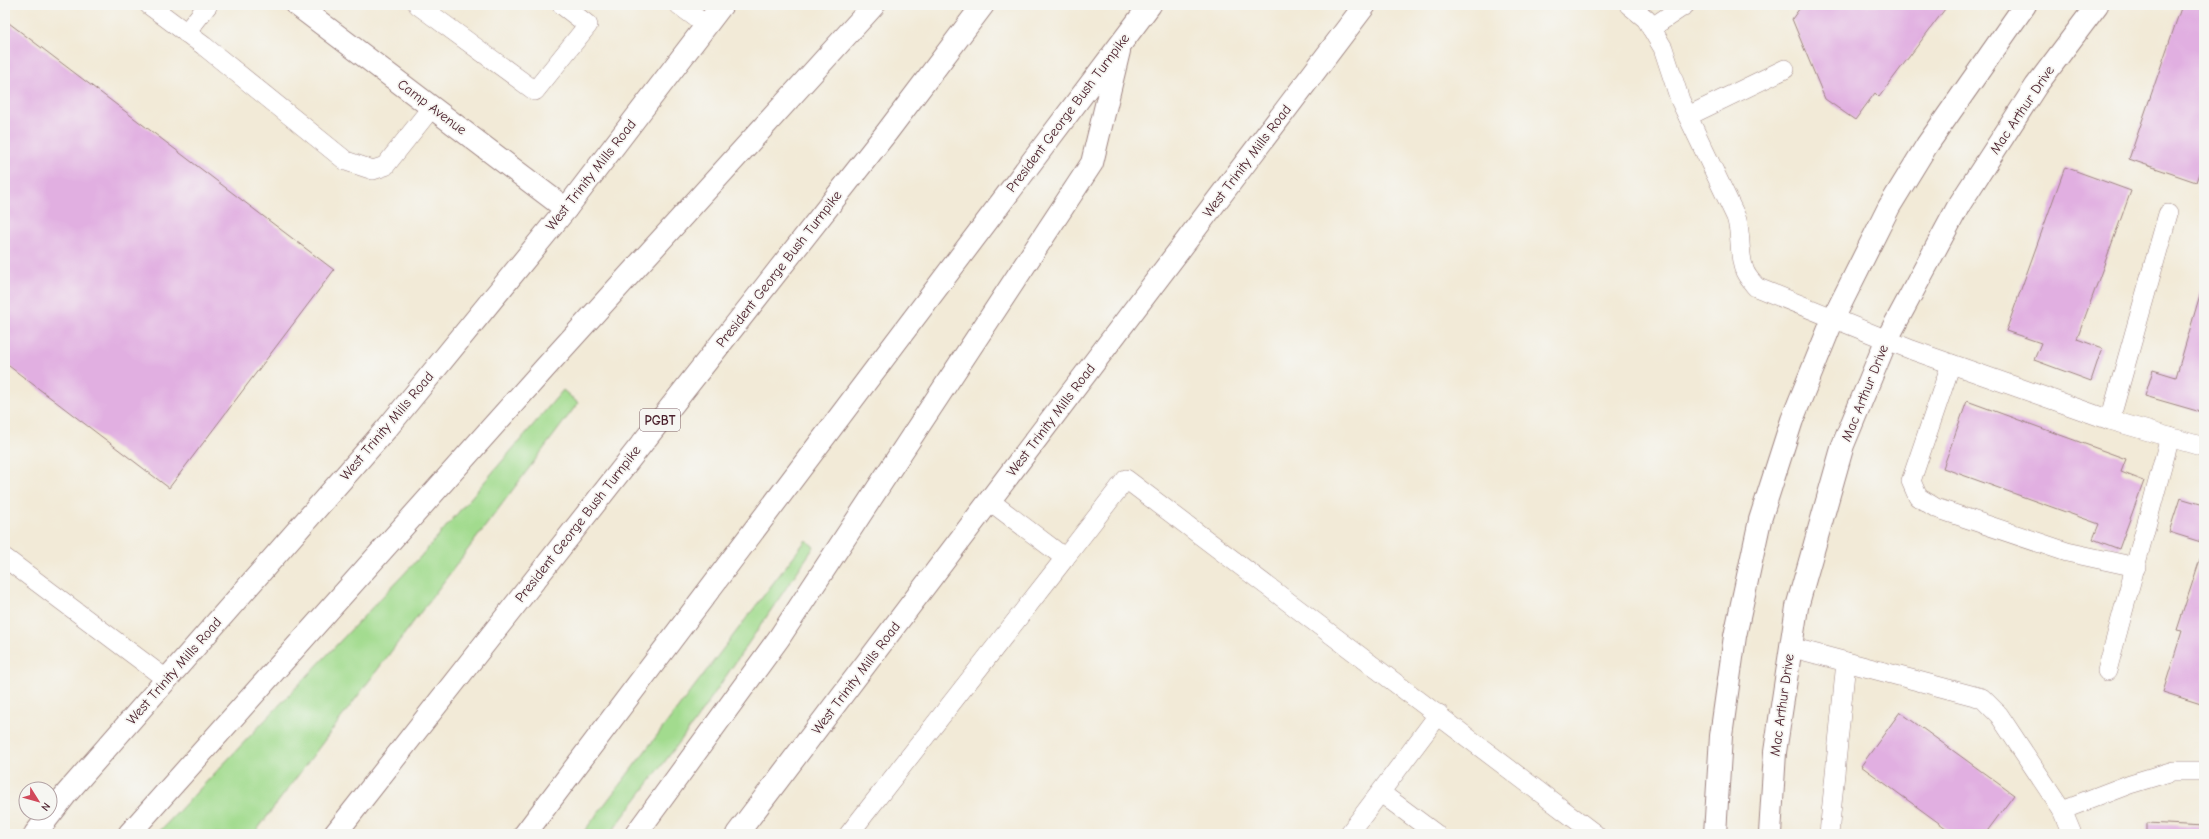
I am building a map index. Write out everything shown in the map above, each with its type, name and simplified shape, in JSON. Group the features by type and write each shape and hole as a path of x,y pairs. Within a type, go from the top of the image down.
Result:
{"main road":[{"name":"Camp Avenue","path":"297,5 566,209"},
{"name":"West Trinity Mills Road","path":"35,834 67,793 388,427 566,209 722,5"},
{"path":"129,834 544,369 874,5"},
{"name":"President George Bush Turnpike","path":"335,834 882,138 983,5"},
{"name":"President George Bush Turnpike","path":"525,834 1150,5"},
{"name":"West Trinity Mills Road","path":"737,834 1365,5"},
{"path":"1715,834 1721,736 1735,636 1760,520 1792,420 1833,319 1889,207 1927,145 2026,5"},
{"name":"Mac Arthur Drive","path":"1770,834 1775,752 1790,647 1798,607 1843,445 1886,341 1959,205 2036,86 2097,5"},
{"path":"636,834 779,638 1092,163 1121,42"}],"lane":[{"path":"148,5 186,33 346,161 373,170 385,166 432,107"},
{"path":"186,33 208,5"},
{"path":"418,5 535,91 588,25 562,5"},
{"path":"679,5 706,25"},
{"path":"1630,5 1646,18 1663,48 1680,100 1731,205 1739,226 1740,252 1744,270 1756,287 1886,341 2110,420 2204,447"},
{"path":"1651,28 1685,5"},
{"path":"1688,116 1785,69"},
{"path":"2110,420 2168,214"},
{"path":"1951,364 1911,481 1918,497 1936,508 2068,552 2136,567"},
{"path":"2107,671 2170,437"},
{"path":"849,834 1126,479 1439,714 1595,834"},
{"path":"990,501 1065,558"},
{"path":"5,558 166,679"},
{"path":"1790,647 1982,698 1999,715 2062,810 2072,834"},
{"path":"1829,834 1846,662"},
{"path":"1349,834 1439,714"},
{"path":"2062,810 2130,784 2173,771 2204,771"},
{"path":"1381,793 1436,834"}],"green space":[{"path":"563,390 578,403 254,834 157,834 421,556"},
{"path":"806,540 814,547 694,723 610,834 582,834"}],"building":[{"path":"1802,5 1948,5 1879,97 1875,93 1855,120 1825,99 1792,19"},
{"path":"2182,5 2204,5 2204,159 2196,182 2129,159"},
{"path":"5,20 334,270 169,488 5,363"},
{"path":"2065,167 2131,191 2077,339 2102,348 2091,381 2034,360 2041,343 2006,331"},
{"path":"2204,281 2204,413 2145,396 2153,370 2176,377"},
{"path":"1967,401 2126,459 2121,472 2144,481 2119,549 2093,539 2099,524 1943,468"},
{"path":"2180,498 2204,505 2204,543 2169,532"},
{"path":"2204,547 2204,705 2163,692 2182,631 2177,630"},
{"path":"1900,712 2014,795 1985,834 1954,834 1861,766"},
{"path":"2147,823 2204,826 2204,834 2147,834"}]}
